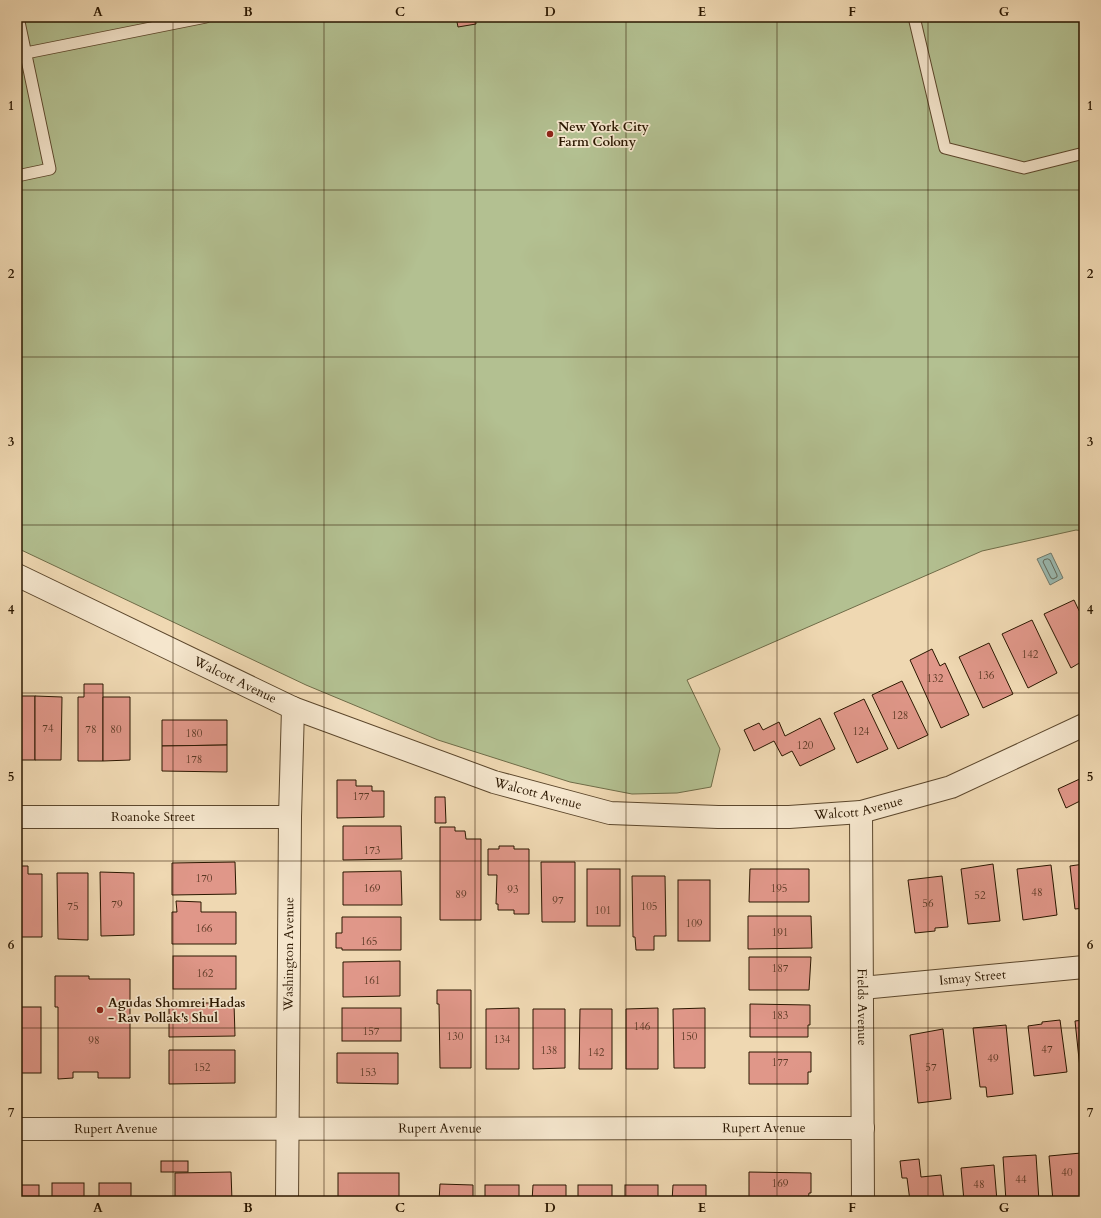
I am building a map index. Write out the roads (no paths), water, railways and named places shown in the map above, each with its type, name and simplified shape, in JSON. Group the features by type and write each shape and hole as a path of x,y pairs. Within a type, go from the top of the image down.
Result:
{"street":[{"name":"Walcott Avenue","path":"17,575 292,708 494,782 610,813 718,817 789,817 861,812 951,787 1084,725"},
{"name":"Washington Avenue","path":"287,1201 292,708"},
{"name":"Fields Avenue","path":"861,812 863,1201"},
{"name":"Roanoke Street","path":"17,817 290,817"},
{"name":"Ismay Street","path":"862,988 1084,967"},
{"name":"Rupert Avenue","path":"17,1129 863,1128"}],"lane":[{"path":"17,176 50,169 18,17"},
{"path":"26,53 206,17"},
{"path":"914,17 945,148 1024,168 1084,153"}],"water":[{"path":"1051,553 1063,578 1050,585 1037,559"}],"place":[{"name":"New York City Farm Colony","path":"550,134"},
{"name":"Agudas Shomrei Hadas - Rav Pollak's Shul","path":"100,1010"}]}
